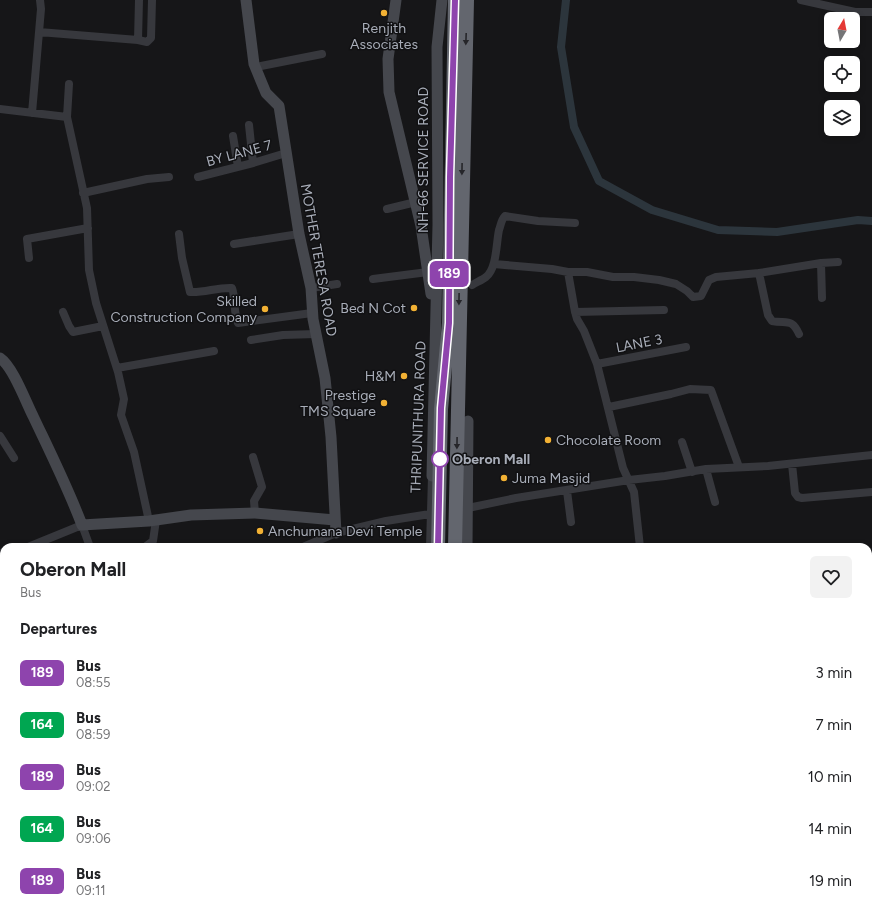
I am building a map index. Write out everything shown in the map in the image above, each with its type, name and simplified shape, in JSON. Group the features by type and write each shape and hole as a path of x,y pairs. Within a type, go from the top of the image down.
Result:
{"highway":[{"path":"438,543 436,476 449,323 450,177 455,0"},
{"path":"455,543 462,422 467,0"}],"street":[{"path":"32,113 41,10 40,0"},
{"path":"138,40 139,0"},
{"path":"39,32 147,42 151,38 152,0"},
{"name":"MOTHER TERESA ROAD","path":"246,0 256,67 266,93 279,106 299,234 311,288 312,313 326,385 331,437 336,533"},
{"path":"396,0 388,59 389,92 421,226 436,320"},
{"name":"NH-66 SERVICE ROAD","path":"436,320 438,225 437,47 442,0"},
{"path":"801,0 849,11 872,12"},
{"path":"256,67 322,54"},
{"path":"69,84 67,117 87,208 89,270 96,303 117,368 124,399 121,415 134,452 153,521 153,541 150,543"},
{"path":"0,109 67,117"},
{"path":"249,125 253,164"},
{"path":"233,136 238,167"},
{"name":"BY LANE 7","path":"198,177 253,164 286,153"},
{"path":"83,193 147,179 169,177"},
{"path":"387,209 416,202"},
{"path":"472,285 485,278 491,272 494,264 502,218 505,216 538,221 575,223"},
{"path":"29,258 27,239 88,228"},
{"path":"179,234 182,258 190,292 197,293 226,287 232,288 238,323 312,313"},
{"path":"234,244 299,234"},
{"path":"494,264 552,269 568,272 587,272 613,277 634,277 667,281 676,284 695,298 701,296 709,280 712,278 838,262"},
{"path":"821,263 822,298"},
{"path":"373,279 428,272"},
{"path":"568,272 577,319 584,331 597,364 624,468 634,492 640,543"},
{"path":"759,273 768,315 772,321 791,322 799,334"},
{"path":"311,288 337,284"},
{"path":"576,312 664,310"},
{"path":"63,312 73,332 104,326"},
{"name":"THRIPUNITHURA ROAD","path":"430,543 430,514 436,476 436,320"},
{"path":"251,340 283,335 316,334"},
{"name":"LANE 3","path":"597,364 686,347"},
{"path":"117,368 214,351"},
{"path":"0,358 6,362 19,386 73,502 89,543"},
{"path":"608,407 690,389 711,390 740,467"},
{"path":"462,422 468,508 467,543"},
{"path":"0,436 14,458"},
{"path":"682,442 692,472"},
{"path":"468,508 516,498 706,469 792,464 872,455"},
{"path":"253,457 262,487 254,501 255,513"},
{"path":"792,464 795,493 798,497 802,498 872,492"},
{"path":"706,469 715,502"},
{"path":"567,491 571,522"},
{"path":"38,543 82,525 153,521 191,515 255,513 335,520"},
{"path":"312,543 336,533 386,521 430,514"}],"waterway":[{"path":"566,0 561,47 574,127 599,181 652,210 718,230 777,232 858,220 872,221"}],"bus line":[{"name":"189","path":"438,543 441,408 449,323 450,177 455,0"}],"place":[{"name":"Renjith Associates","path":"384,13"},
{"name":"Bed N Cot","path":"414,308"},
{"name":"Skilled Construction Company","path":"265,309"},
{"name":"H&M","path":"404,376"},
{"name":"Prestige TMS Square","path":"384,403"},
{"name":"Chocolate Room","path":"548,440"},
{"name":"Oberon Mall","path":"440,459"},
{"name":"Juma Masjid","path":"504,478"},
{"name":"Anchumana Devi Temple","path":"260,531"}]}
